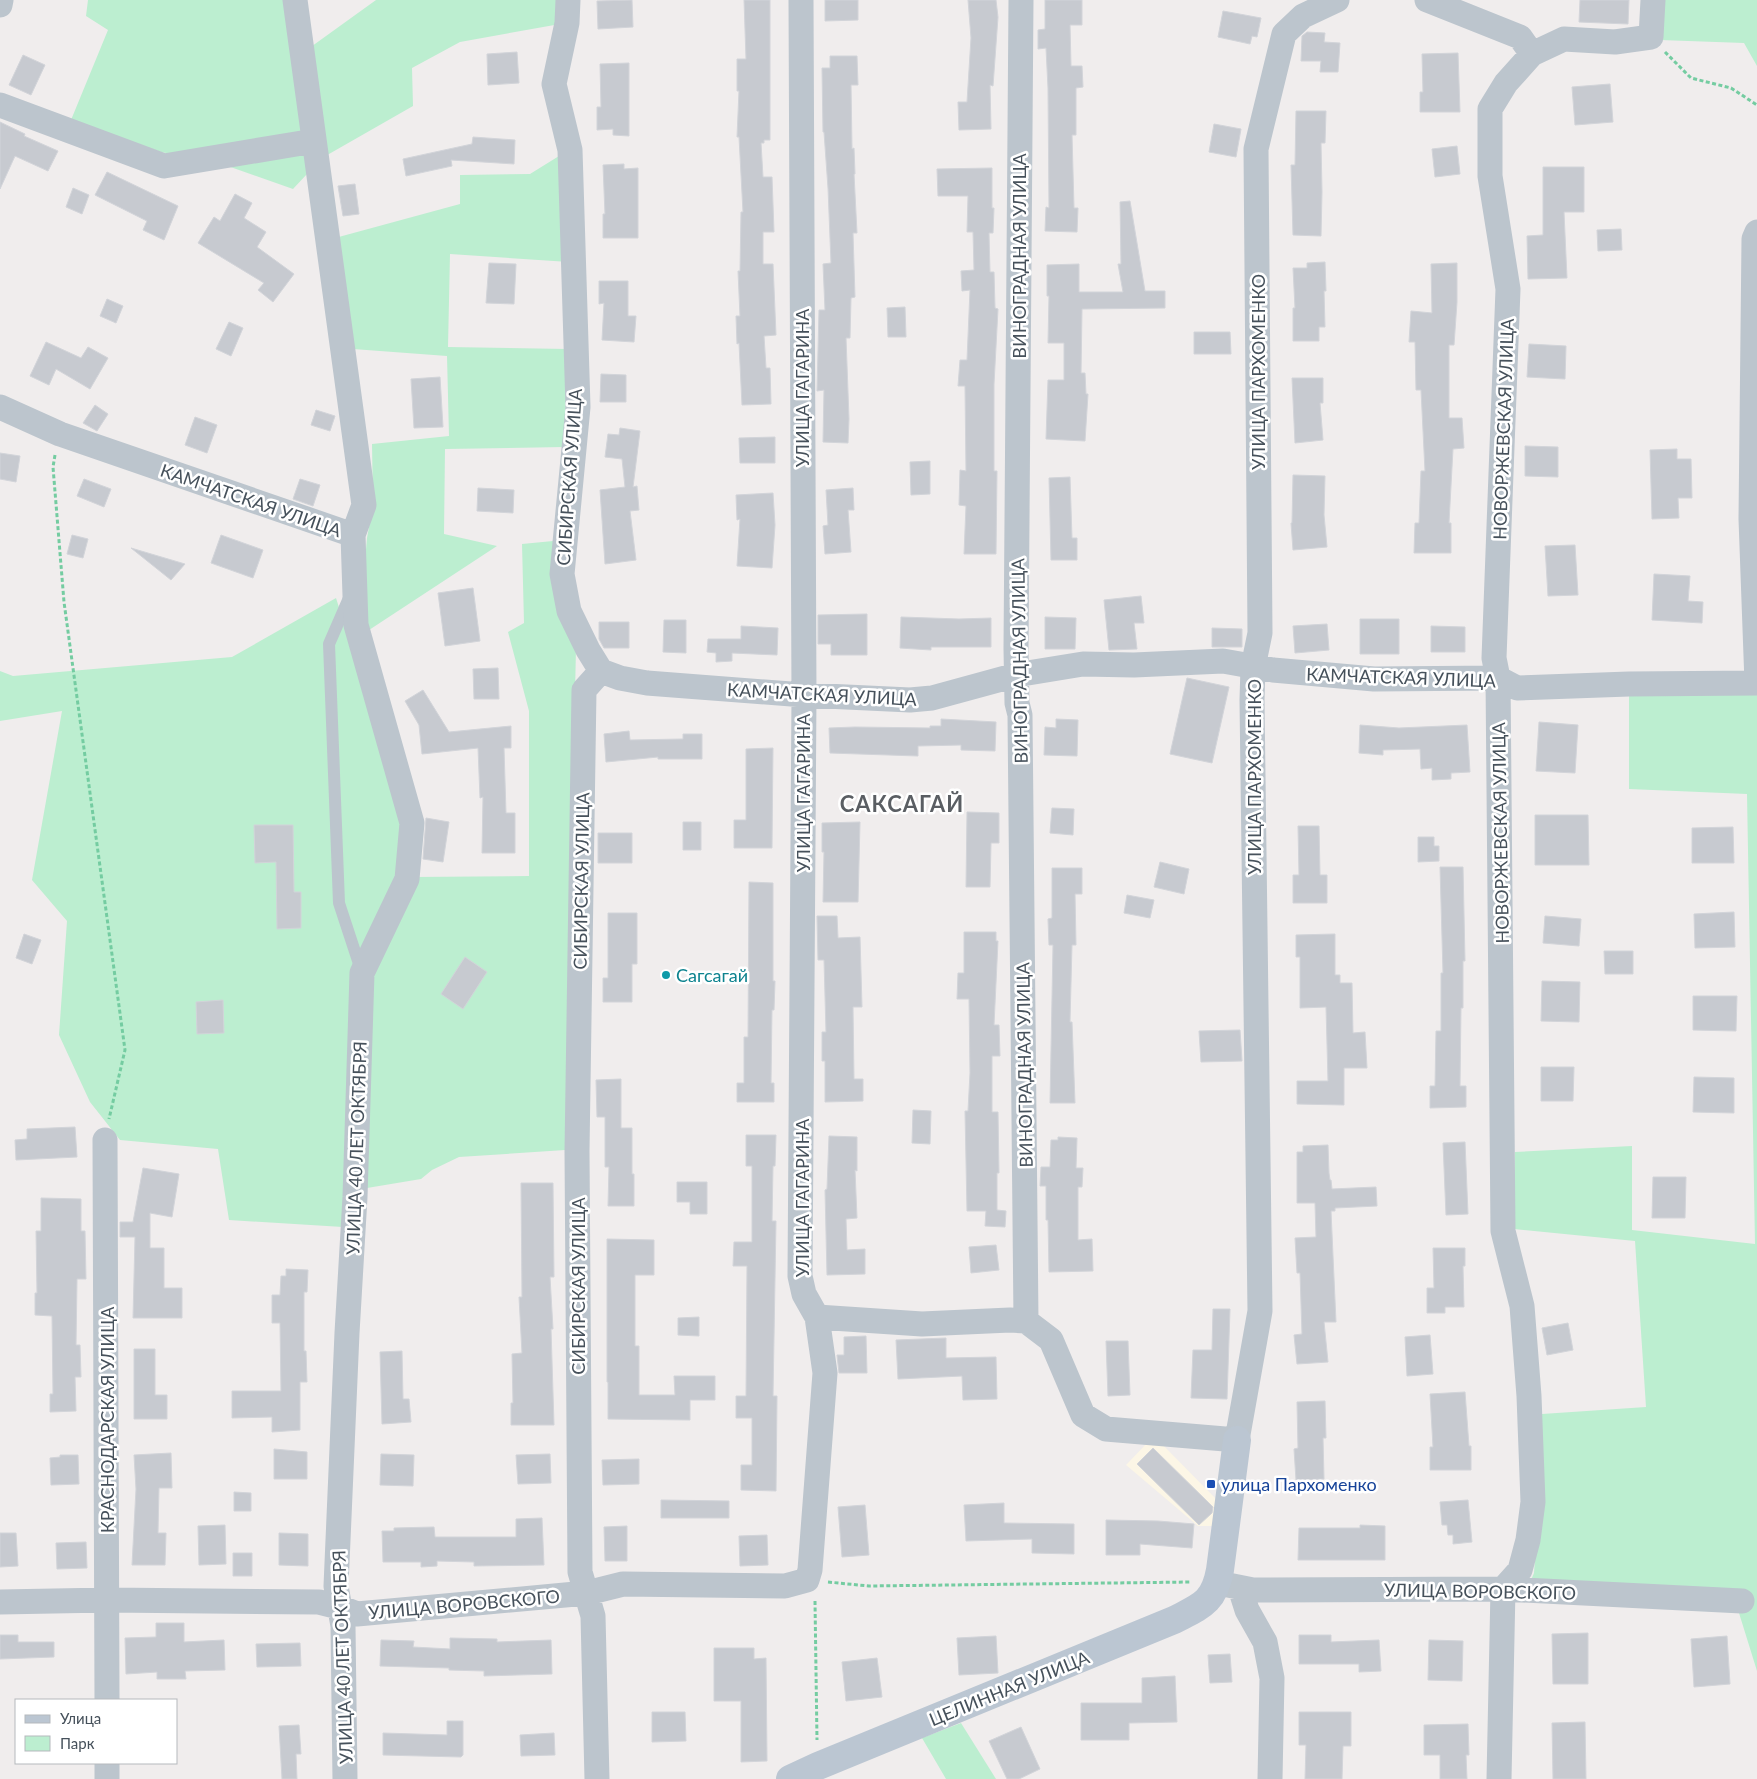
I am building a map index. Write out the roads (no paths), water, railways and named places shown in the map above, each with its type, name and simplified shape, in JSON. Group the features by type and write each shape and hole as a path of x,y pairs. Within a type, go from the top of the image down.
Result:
{"street":[{"path":"0,5 1,0"},
{"name":"КАМЧАТСКАЯ УЛИЦА","path":"0,407 60,434 353,535 364,505 295,0"},
{"name":"СИБИРСКАЯ УЛИЦА","path":"568,0 567,23 554,84 570,150 578,407 562,574 570,611 588,650 601,672 584,690 583,699 577,1152 580,1572 593,1616 597,1779"},
{"name":"УЛИЦА ГАГАРИНА","path":"800,0 804,695 800,1276 804,1294 817,1316 825,1373 810,1570 807,1580"},
{"name":"ВИНОГРАДНАЯ УЛИЦА","path":"1021,0 1016,675 1017,703 1020,715 1026,1321"},
{"name":"УЛИЦА ПАРХОМЕНКО","path":"1270,1779 1272,1678 1265,1642 1247,1610 1229,1585 1236,1440 1260,1311 1252,700 1254,666 1260,633 1256,149 1284,34 1303,16 1337,0"},
{"path":"1427,0 1520,37 1532,54"},
{"name":"НОВОРЖЕВСКАЯ УЛИЦА","path":"1503,1589 1520,1570 1528,1540 1533,1502 1529,1396 1522,1306 1503,1231 1498,678 1494,658 1508,289 1490,176 1490,109 1506,83 1532,54 1564,39 1615,42 1651,37 1654,0"},
{"path":"0,104 164,166 314,141"},
{"path":"1757,232 1754,239 1751,509 1757,684"},
{"name":"УЛИЦА 40 ЛЕТ ОКТЯБРЯ","path":"345,1779 343,1626 336,1586 355,1197 362,973 407,879 412,823 356,625 353,535"},
{"name":"КАМЧАТСКАЯ УЛИЦА","path":"601,672 647,683 804,695 910,700 925,699 988,684 1016,675 1083,664 1134,665 1223,661 1273,670 1374,679 1498,678 1518,688 1629,684 1757,684"},
{"name":"КРАСНОДАРСКАЯ УЛИЦА","path":"105,1140 107,1699"},
{"path":"817,1316 922,1324 1026,1321 1051,1340 1083,1415 1106,1429 1236,1440"},
{"name":"УЛИЦА ВОРОВСКОГО","path":"0,1602 108,1600 319,1602 357,1614 587,1593 622,1584 785,1586 807,1580"},
{"name":"УЛИЦА ВОРОВСКОГО","path":"1229,1585 1253,1590 1503,1589 1742,1601"},
{"name":"ЦЕЛИННАЯ УЛИЦА","path":"790,1779 1174,1620 1205,1603 1229,1585"},
{"path":"1499,1779 1503,1589"},
{"path":"107,1764 107,1779"}],"lane":[{"path":"355,585 330,644 339,903 362,973"}],"place":[{"name":"Сагсагай","path":"666,975"},
{"name":"улица Пархоменко","path":"1211,1484"}],"district":[{"name":"САКСАГАЙ","path":"902,803"}]}
